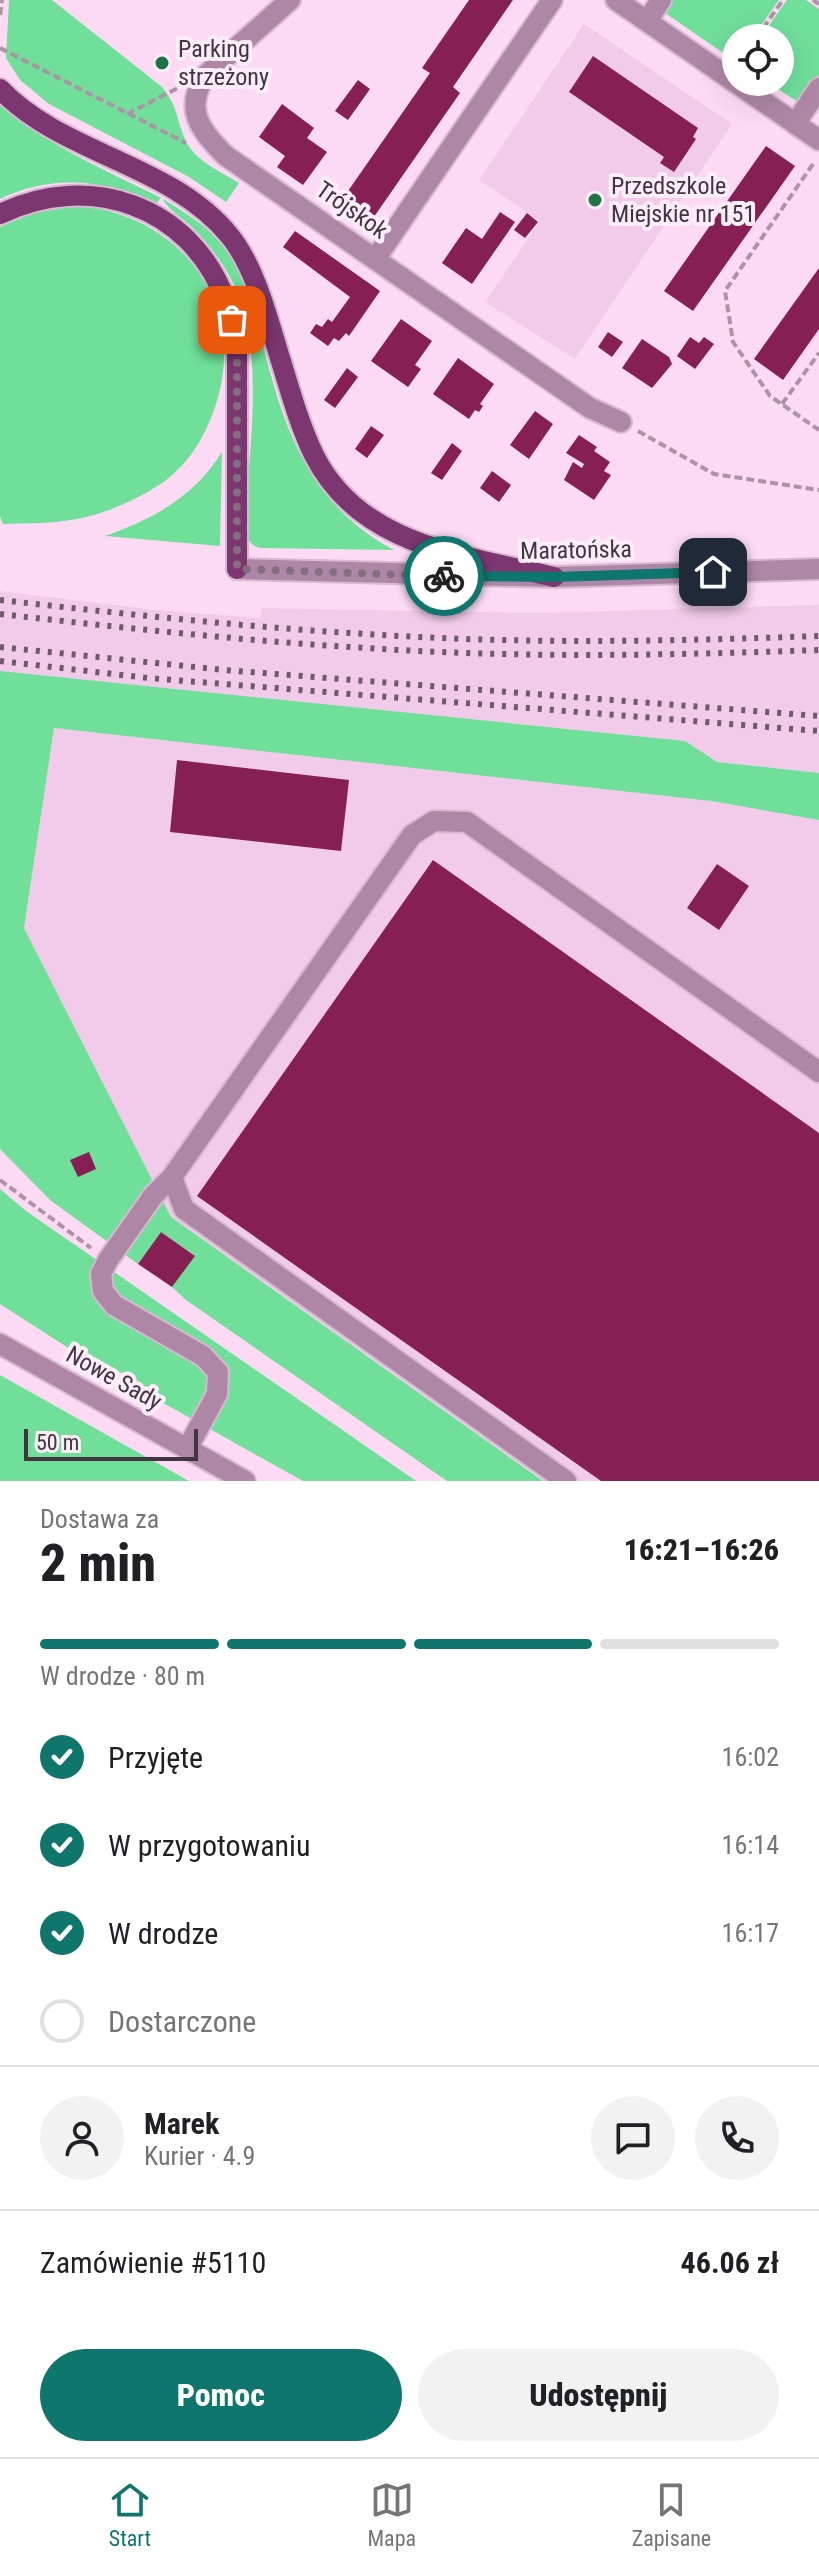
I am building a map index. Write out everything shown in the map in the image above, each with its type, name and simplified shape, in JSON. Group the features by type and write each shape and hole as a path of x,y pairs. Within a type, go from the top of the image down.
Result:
{"main road":[{"path":"0,89 33,118 157,181 197,206 230,235 260,290 292,399 314,455 331,481 352,504 385,528 424,546 554,577"},
{"path":"0,214 47,197 99,196 137,207 160,218 204,258 224,296 232,320 237,354 237,569"}],"street":[{"path":"199,85 206,75 290,0"},
{"path":"376,258 552,0"},
{"path":"616,0 819,140"},
{"path":"647,21 661,0"},
{"name":"Trójskok","path":"199,85 195,111 210,141 226,156 590,408 621,422"},
{"path":"795,124 819,88"},
{"name":"Maratońska","path":"237,569 554,577 819,569"},
{"path":"187,1449 217,1394 218,1372 203,1356 114,1305 103,1291 101,1274 153,1196 172,1177 412,835 434,821 467,822 819,1072"},
{"path":"172,1177 184,1209 566,1481"},
{"name":"Nowe Sady","path":"0,1344 245,1481"}],"path":[{"path":"0,15 2,0"},
{"path":"766,24 783,0"},
{"path":"813,0 819,4"},
{"path":"0,48 196,147 210,141"},
{"path":"127,114 182,86 199,85"},
{"path":"813,164 725,291 733,342 770,396 819,430"},
{"path":"782,404 819,353"},
{"path":"621,422 714,474 819,490"},
{"path":"0,1180 108,1260"}],"shaded area":[{"name":"Przedszkole Miejskie nr 151","path":"584,24 732,124 575,359 485,302 540,221 479,180"},
{"path":"0,591 156,610 260,618 262,608 535,613 819,605 819,773 717,762 685,741 0,671"},
{"path":"54,728 711,801 819,820 819,1481 544,1481 171,1217 24,928"}],"green space":[{"path":"9,0 52,0 162,87 172,102 188,145 204,162 239,183 226,202 189,177 49,104 20,80 6,58"},
{"path":"673,0 779,0 762,24 722,24 722,52 665,13"},
{"path":"787,0 806,0 819,9 819,76 801,104 789,96 794,96 794,24 770,24"},
{"path":"0,104 57,145 161,198 157,203 119,189 59,183 39,185 0,199"},
{"path":"163,199 204,227 233,261 251,301 284,416 308,468 344,514 394,550 261,548 250,542 245,521 253,396 249,333 230,277 198,233"},
{"path":"76,206 113,212 147,226 175,246 198,271 214,300 223,334 223,369 215,407 189,457 174,474 144,494 120,506 82,518 3,524 0,517 0,227 33,213"},
{"path":"222,452 220,546 105,536 156,514 185,494 199,482"},
{"path":"0,671 685,741 717,762 819,773 819,820 711,801 54,728 24,928 171,1217 543,1481 447,1481 186,1300 172,1287 194,1255 161,1232 138,1264 50,1200 0,1149"},
{"path":"0,1189 26,1211 416,1481 303,1481 147,1394 149,1389 87,1353 84,1358 0,1304"},
{"path":"0,1375 189,1481 0,1481"}],"building":[{"path":"469,0 513,0 453,87 460,93 369,224 339,204 430,73 422,68"},
{"path":"593,56 698,128 693,137 696,139 674,172 660,163 664,157 569,92"},
{"path":"358,80 370,89 348,120 335,111"},
{"path":"282,104 314,128 307,138 327,152 303,185 277,167 285,156 259,137"},
{"path":"766,146 795,166 693,311 664,291"},
{"path":"500,212 515,222 472,284 442,263 466,228 482,239"},
{"path":"527,213 538,222 525,238 514,230"},
{"path":"295,231 380,291 349,336 346,333 339,341 334,338 328,346 310,333 316,324 322,327 328,319 332,322 350,297 283,247"},
{"path":"819,268 819,329 783,380 754,359"},
{"path":"401,319 432,341 415,365 421,369 408,387 371,361"},
{"path":"608,332 623,342 612,357 598,347"},
{"path":"690,337 699,343 704,337 714,344 695,369 677,356"},
{"path":"642,339 669,357 672,364 652,388 622,368"},
{"path":"458,358 494,384 480,404 483,406 479,412 475,410 469,419 433,394"},
{"path":"347,368 358,377 335,408 324,400"},
{"path":"535,411 553,424 529,459 510,445"},
{"path":"371,426 384,435 367,458 355,449"},
{"path":"579,435 597,447 594,451 610,462 604,471 611,475 594,500 564,480 573,462 582,468 584,464 566,453"},
{"path":"452,443 462,451 442,480 431,473"},
{"path":"492,471 511,485 499,502 480,488"},
{"path":"177,760 349,780 341,851 170,832"},
{"path":"433,860 819,1133 819,1481 601,1481 197,1196"},
{"path":"717,864 749,886 719,930 687,908"},
{"path":"89,1152 96,1169 78,1177 70,1160"},
{"path":"161,1232 195,1256 172,1287 138,1264"}],"railway":[{"path":"0,600 250,625 452,639 609,641 819,636"},
{"path":"0,614 250,639 452,653 609,655 819,650"},
{"path":"0,647 224,670 819,716"},
{"path":"0,661 148,678 819,731"}],"way so far":[{"path":"232,320 237,354 237,569 444,576"}],"place":[{"name":"Parking strzeżony","path":"162,63"},
{"name":"Przedszkole Miejskie nr 151","path":"595,200"}],"route":[{"path":"444,576 554,577 713,572"}]}
